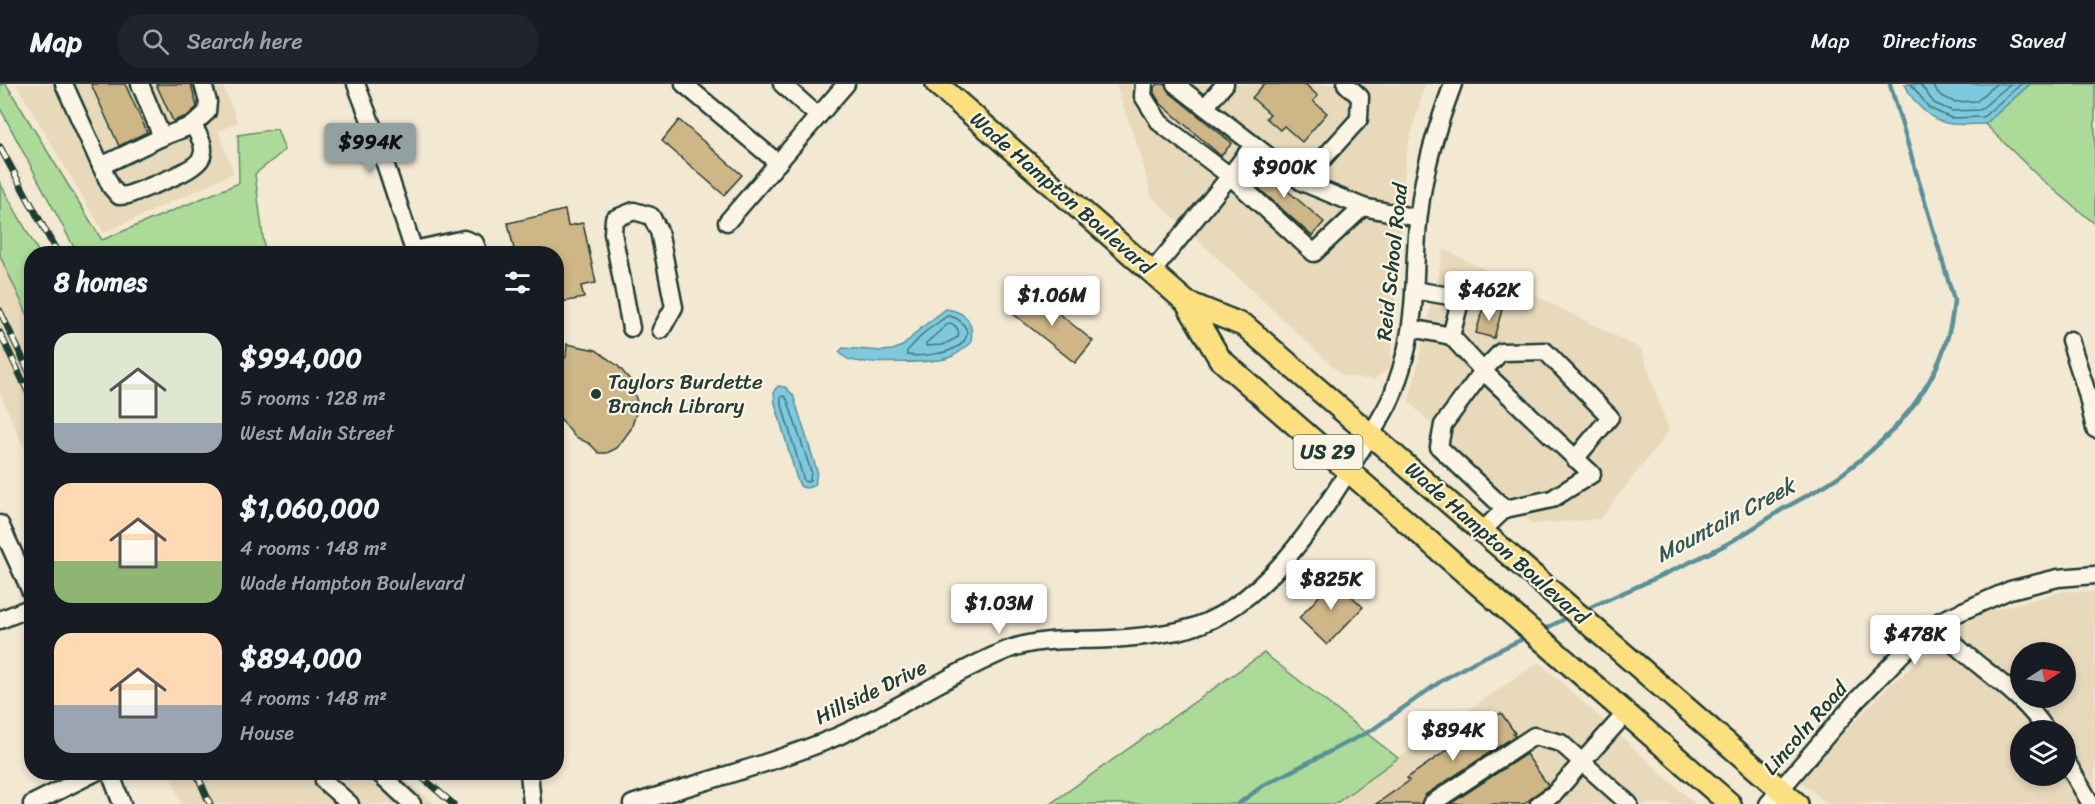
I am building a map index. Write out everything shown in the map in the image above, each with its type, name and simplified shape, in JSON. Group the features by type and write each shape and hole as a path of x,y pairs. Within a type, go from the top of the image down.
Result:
{"main road":[{"name":"Wade Hampton Boulevard","path":"937,84 1186,302 1220,359 1563,658 1624,714 1730,804"},
{"name":"Wade Hampton Boulevard","path":"1186,302 1245,326 1606,637 1782,799"}],"street":[{"path":"64,84 111,188 119,196 128,195 193,168 202,157 202,144 194,125"},
{"path":"140,84 162,137"},
{"path":"101,166 162,137 194,125 207,112 208,102 203,84"},
{"path":"356,84 375,133 412,246"},
{"path":"684,84 778,163"},
{"path":"782,84 818,116"},
{"path":"727,222 846,84"},
{"path":"1144,84 1143,96 1160,123 1230,176 1314,253 1363,207"},
{"path":"1174,84 1302,182 1363,207 1418,218"},
{"path":"1205,107 1225,84"},
{"path":"1302,182 1359,119 1360,97 1346,84"},
{"name":"Reid School Road","path":"1349,471 1394,393 1403,362 1411,328 1418,218 1424,175 1430,149 1454,84"},
{"path":"1152,272 1253,145"},
{"path":"631,328 614,233 614,219 634,211 651,216 660,231 674,307 662,330"},
{"path":"435,246 464,238 475,246"},
{"path":"1414,290 1461,298 1451,336"},
{"path":"1411,328 1451,336 1483,371 1592,474 1552,499 1505,509 1482,531"},
{"path":"2070,340 2087,393 2095,429"},
{"path":"1505,509 1439,447 1443,425 1483,371 1501,352 1545,351 1610,417 1575,459"},
{"name":"Hillside Drive","path":"632,804 829,740 996,655 1017,647 1050,640 1146,636 1182,631 1206,622 1230,610 1280,567 1326,509 1349,471"},
{"path":"0,526 24,577"},
{"name":"Lincoln Road","path":"1782,799 1857,700 1905,651 1935,625 2010,590 2058,578 2095,575"},
{"path":"0,621 24,610"},
{"path":"1935,625 1962,651 2001,681 2034,712 2039,720"},
{"path":"1539,804 1555,793 1624,714"},
{"path":"1431,804 1503,754 1534,736 1561,743 1620,801"},
{"path":"2076,778 2091,804"},
{"path":"32,804 80,780"},
{"path":"113,780 122,804"},
{"path":"386,780 412,804"},
{"path":"530,780 532,804"},
{"path":"324,781 350,804"}],"shaded area":[{"path":"16,84 222,84 238,122 218,131 234,173 104,233"},
{"path":"1118,84 1425,84 1406,154 1390,368 1373,380 1343,376 1151,196 1141,155 1117,88"},
{"path":"1444,249 1641,349 1669,431 1600,519 1532,524 1409,402"},
{"path":"0,255 24,301 24,447 0,394"},
{"path":"2065,591 2095,592 2095,804 1827,804 1799,780 1888,687 1973,615"},
{"path":"1539,662 1695,804 1335,804 1398,758"},
{"path":"172,780 406,780 435,804 182,804"}],"green space":[{"path":"0,84 6,84 102,240 239,183 238,135 277,129 285,150 255,174 264,246 73,246 0,108"},
{"path":"2030,84 2095,84 2095,224 2039,177 1985,124"},
{"path":"0,183 35,246 24,246 24,307 0,256"},
{"path":"1264,653 1398,758 1335,804 1050,804"}],"water":[{"path":"1905,84 2030,84 1985,124 1951,124 1936,119 1923,110 1912,98"},
{"path":"946,309 953,310 967,319 972,336 971,343 951,357 928,361 870,362 850,360 839,352 843,348 893,350 904,345 921,328"},
{"path":"778,386 785,387 793,395 817,471 815,485 804,488 800,486 796,476 775,403 774,391"}],"building":[{"path":"91,84 125,84 147,132 119,146"},
{"path":"156,84 191,84 197,107 187,116 173,121"},
{"path":"1158,84 1165,84 1169,92 1232,143 1221,156 1160,103 1154,93 1154,88"},
{"path":"1264,84 1305,84 1318,96 1313,101 1327,113 1302,142 1284,126 1280,130 1266,118 1270,114 1252,98"},
{"path":"679,120 742,175 724,195 662,141"},
{"path":"1254,162 1324,222 1312,236 1244,175"},
{"path":"565,210 568,226 583,223 596,283 581,286 584,298 564,302 564,246 513,246 508,223"},
{"path":"1030,290 1093,341 1075,363 1012,313"},
{"path":"1484,305 1502,310 1494,338 1476,333"},
{"name":"Taylors Burdette Branch Library","path":"567,344 596,350 618,366 632,382 638,407 631,429 617,448 607,453 599,453 590,444 574,436 564,423 564,359"},
{"path":"1339,575 1350,586 1346,591 1363,607 1327,645 1299,618"},
{"path":"1501,713 1515,736 1425,795 1421,804 1376,804 1409,781 1407,778"},
{"path":"1526,754 1548,785 1524,804 1450,804"}],"waterway":[{"name":"Mountain Creek","path":"1584,610 1673,571 1725,545 1831,482 1867,455 1886,437 1919,397 1932,375 1943,352 1954,300 1890,84"},
{"name":"Mountain Creek","path":"1540,631 1571,616"},
{"name":"Mountain Creek","path":"1238,804 1264,785 1372,730 1444,679 1527,637"}],"railway":[{"path":"0,147 54,246"},
{"path":"0,311 24,361"},
{"path":"0,333 24,383"},
{"path":"200,780 210,804"},
{"path":"425,780 453,804"}],"place":[{"name":"Taylors Burdette Branch Library","path":"596,394"}]}
